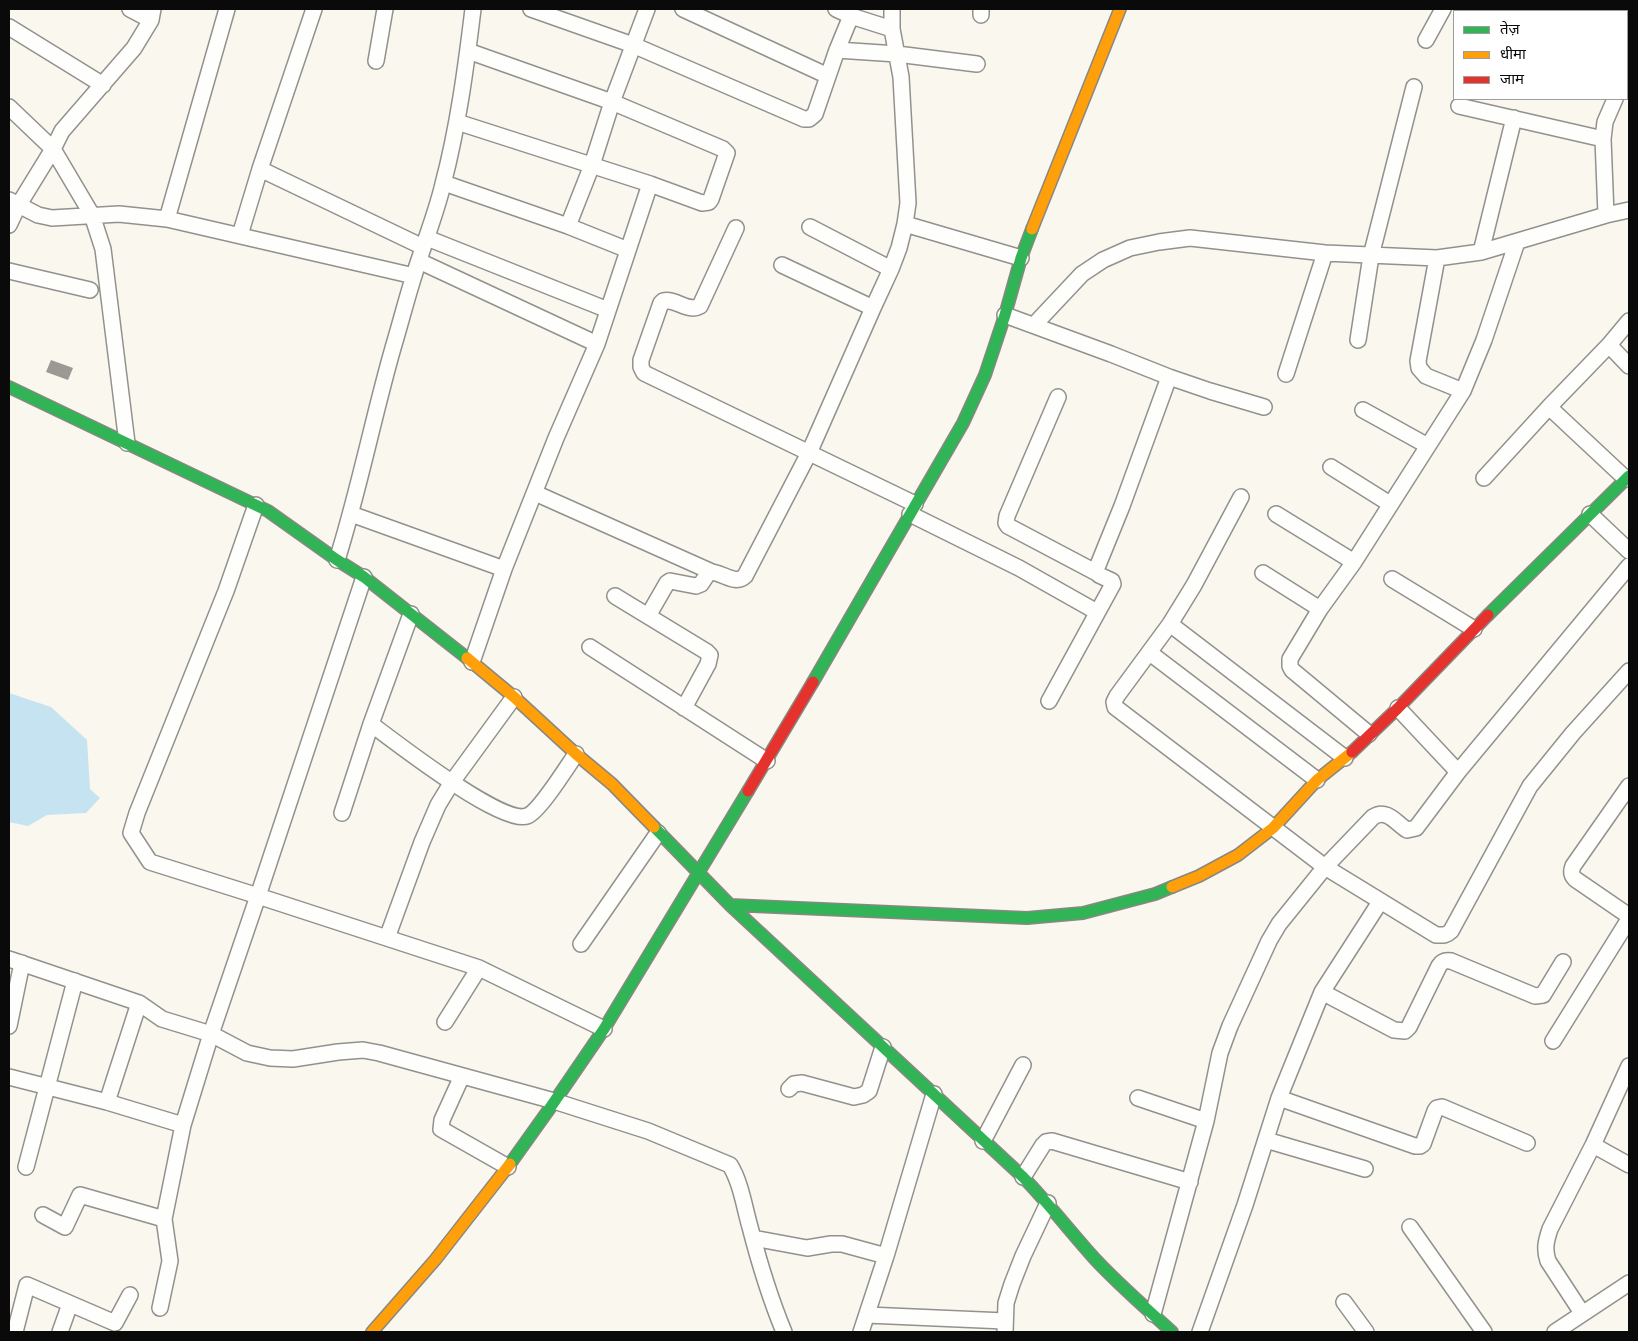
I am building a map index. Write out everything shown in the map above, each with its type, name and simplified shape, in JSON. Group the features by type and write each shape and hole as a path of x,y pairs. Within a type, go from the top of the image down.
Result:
{"street":[{"path":"9,225 14,203 53,149 62,132 134,48 152,14 130,9"},
{"path":"167,219 227,9"},
{"path":"240,235 260,169 314,9"},
{"path":"376,61 385,9"},
{"path":"337,560 414,276 444,183 457,122 473,9"},
{"path":"531,9 633,45 809,120 815,114 851,16"},
{"path":"568,226 592,166 612,102 647,9"},
{"path":"683,9 828,76"},
{"path":"836,9 851,16 892,29"},
{"path":"535,493 712,572 738,580 743,579 809,453 899,248 908,203 901,77 892,29 892,9"},
{"path":"372,1332 413,1288 461,1229 508,1167 604,1029 767,761 963,423 985,375 1021,258 1120,9"},
{"path":"1426,40 1443,9"},
{"path":"9,27 103,85"},
{"path":"837,50 897,54 977,64"},
{"path":"457,122 650,184 702,203 708,202 711,199 726,156 726,150 612,102 468,51"},
{"path":"1358,340 1371,256 1414,87"},
{"path":"1606,215 1603,139 1605,122 1615,100"},
{"path":"1459,106 1603,139"},
{"path":"9,107 53,149 92,215 103,249 127,443"},
{"path":"1481,252 1514,118"},
{"path":"260,169 423,249 597,344"},
{"path":"444,183 568,226 628,250"},
{"path":"472,662 504,569 556,438 597,344 650,184"},
{"path":"14,203 38,215 52,218 119,214 167,219 414,276"},
{"path":"1034,325 1082,274 1103,260 1130,248 1190,238 1325,253 1437,258 1481,252 1629,210"},
{"path":"905,224 1021,258"},
{"path":"810,227 891,269"},
{"path":"736,228 700,306 691,308 668,300 661,303 641,360 641,367 644,373 809,453 1097,612"},
{"path":"1369,734 1292,670 1290,659 1320,609 1354,562 1463,391 1484,340 1517,242"},
{"path":"423,249 608,310"},
{"path":"1286,374 1325,253"},
{"path":"1437,258 1418,361 1419,368 1426,376 1463,391"},
{"path":"782,265 872,308"},
{"path":"9,271 90,290"},
{"path":"1005,315 1170,377 1210,391 1264,406"},
{"path":"1484,478 1609,345 1629,321"},
{"path":"1609,345 1629,366"},
{"path":"1097,573 1096,570 1170,377"},
{"path":"9,387 268,511 364,577 472,662 612,784 658,833 700,872 730,905 1023,1177 1094,1258 1125,1290 1172,1332"},
{"path":"1048,701 1113,583 1008,526 1006,522 1058,397"},
{"path":"730,905 1027,918 1083,913 1155,894 1199,876 1238,855 1273,828 1317,780 1345,758 1398,708 1474,629 1628,478 1549,407"},
{"path":"1363,410 1428,446"},
{"path":"1331,467 1390,504"},
{"path":"1241,497 1194,585 1150,653 1117,696 1114,702 1115,707 1325,867 1436,935 1443,936 1448,934 1530,786 1572,733 1629,671"},
{"path":"256,505 226,591 137,812 132,833 150,862 479,968 604,1029"},
{"path":"351,514 504,569"},
{"path":"1276,514 1354,562"},
{"path":"1590,514 1629,551"},
{"path":"1153,1314 1206,1122 1224,1044 1230,1026 1279,924 1325,867 1373,817 1378,814 1387,815 1407,830 1416,828 1458,772 1629,566"},
{"path":"648,616 670,581 696,586 701,584 709,572 712,572"},
{"path":"1263,573 1320,609"},
{"path":"160,1308 170,1261 164,1219 183,1125 211,1034 364,577"},
{"path":"1392,579 1474,629"},
{"path":"615,596 710,655 708,664 684,708"},
{"path":"342,813 371,724 411,614"},
{"path":"1170,624 1345,758"},
{"path":"590,647 767,761"},
{"path":"1150,653 1317,780"},
{"path":"387,938 422,842 438,805 452,782 514,697"},
{"path":"1398,708 1458,772"},
{"path":"371,724 452,782 500,811 514,816 526,817 536,809 576,754"},
{"path":"1553,1041 1629,917 1575,879 1572,876 1572,870 1629,786"},
{"path":"582,944 658,833"},
{"path":"1200,1332 1279,1098 1322,992 1380,902"},
{"path":"9,1026 16,961 139,1003 162,1019 211,1034 247,1053 270,1058 293,1059 363,1050 394,1056 554,1101 648,1131 730,1164 736,1175 776,1314 784,1332"},
{"path":"1322,992 1394,1030 1405,1031 1410,1026 1441,962 1451,961 1535,996 1543,995 1563,962"},
{"path":"445,1022 479,968"},
{"path":"26,1167 75,981"},
{"path":"107,1102 139,1003"},
{"path":"789,1089 794,1084 802,1083 854,1097 863,1096 869,1090 883,1047"},
{"path":"983,1141 1024,1065"},
{"path":"1582,1313 1548,1261 1545,1252 1546,1241 1550,1229 1593,1145 1629,1066"},
{"path":"462,1076 442,1120 442,1129 508,1167"},
{"path":"9,1077 107,1102 183,1125"},
{"path":"862,1332 934,1094"},
{"path":"1138,1098 1206,1122"},
{"path":"1279,1098 1415,1146 1423,1144 1435,1111 1437,1108 1442,1107 1527,1143"},
{"path":"1266,1140 1365,1169"},
{"path":"1023,1177 1043,1145 1046,1142 1052,1142 1190,1182"},
{"path":"1593,1145 1629,1165"},
{"path":"43,1215 66,1226 80,1195 164,1219"},
{"path":"867,1316 1005,1327 1006,1303 1012,1284 1048,1204"},
{"path":"1410,1227 1484,1332"},
{"path":"753,1238 807,1248 842,1244 886,1256"},
{"path":"1554,1332 1629,1283"},
{"path":"15,1332 27,1285 70,1304 103,1326 115,1323 130,1294"},
{"path":"1344,1302 1366,1332"},
{"path":"60,1332 70,1304"}],"water":[{"path":"9,693 51,707 87,740 90,789 100,798 86,813 47,815 28,826 9,822"}],"building":[{"path":"51,360 73,368 68,380 46,372"}],"traffic: fast":[{"path":"813,682 963,423 985,375 1021,258 1032,229"},
{"path":"9,387 268,511 364,577 467,658"},
{"path":"1488,615 1629,476"},
{"path":"510,1164 604,1029 748,791"},
{"path":"654,827 730,905 1023,1177 1103,1268 1172,1332"},
{"path":"730,905 1027,918 1083,913 1155,894 1172,887"}],"traffic: slow":[{"path":"1032,229 1120,9"},
{"path":"467,658 612,784 654,827"},
{"path":"1172,887 1199,876 1238,855 1273,828 1317,780 1352,752"},
{"path":"372,1332 435,1260 510,1164"}],"traffic: jam":[{"path":"1352,752 1398,708 1488,615"},
{"path":"748,791 813,682"}]}
